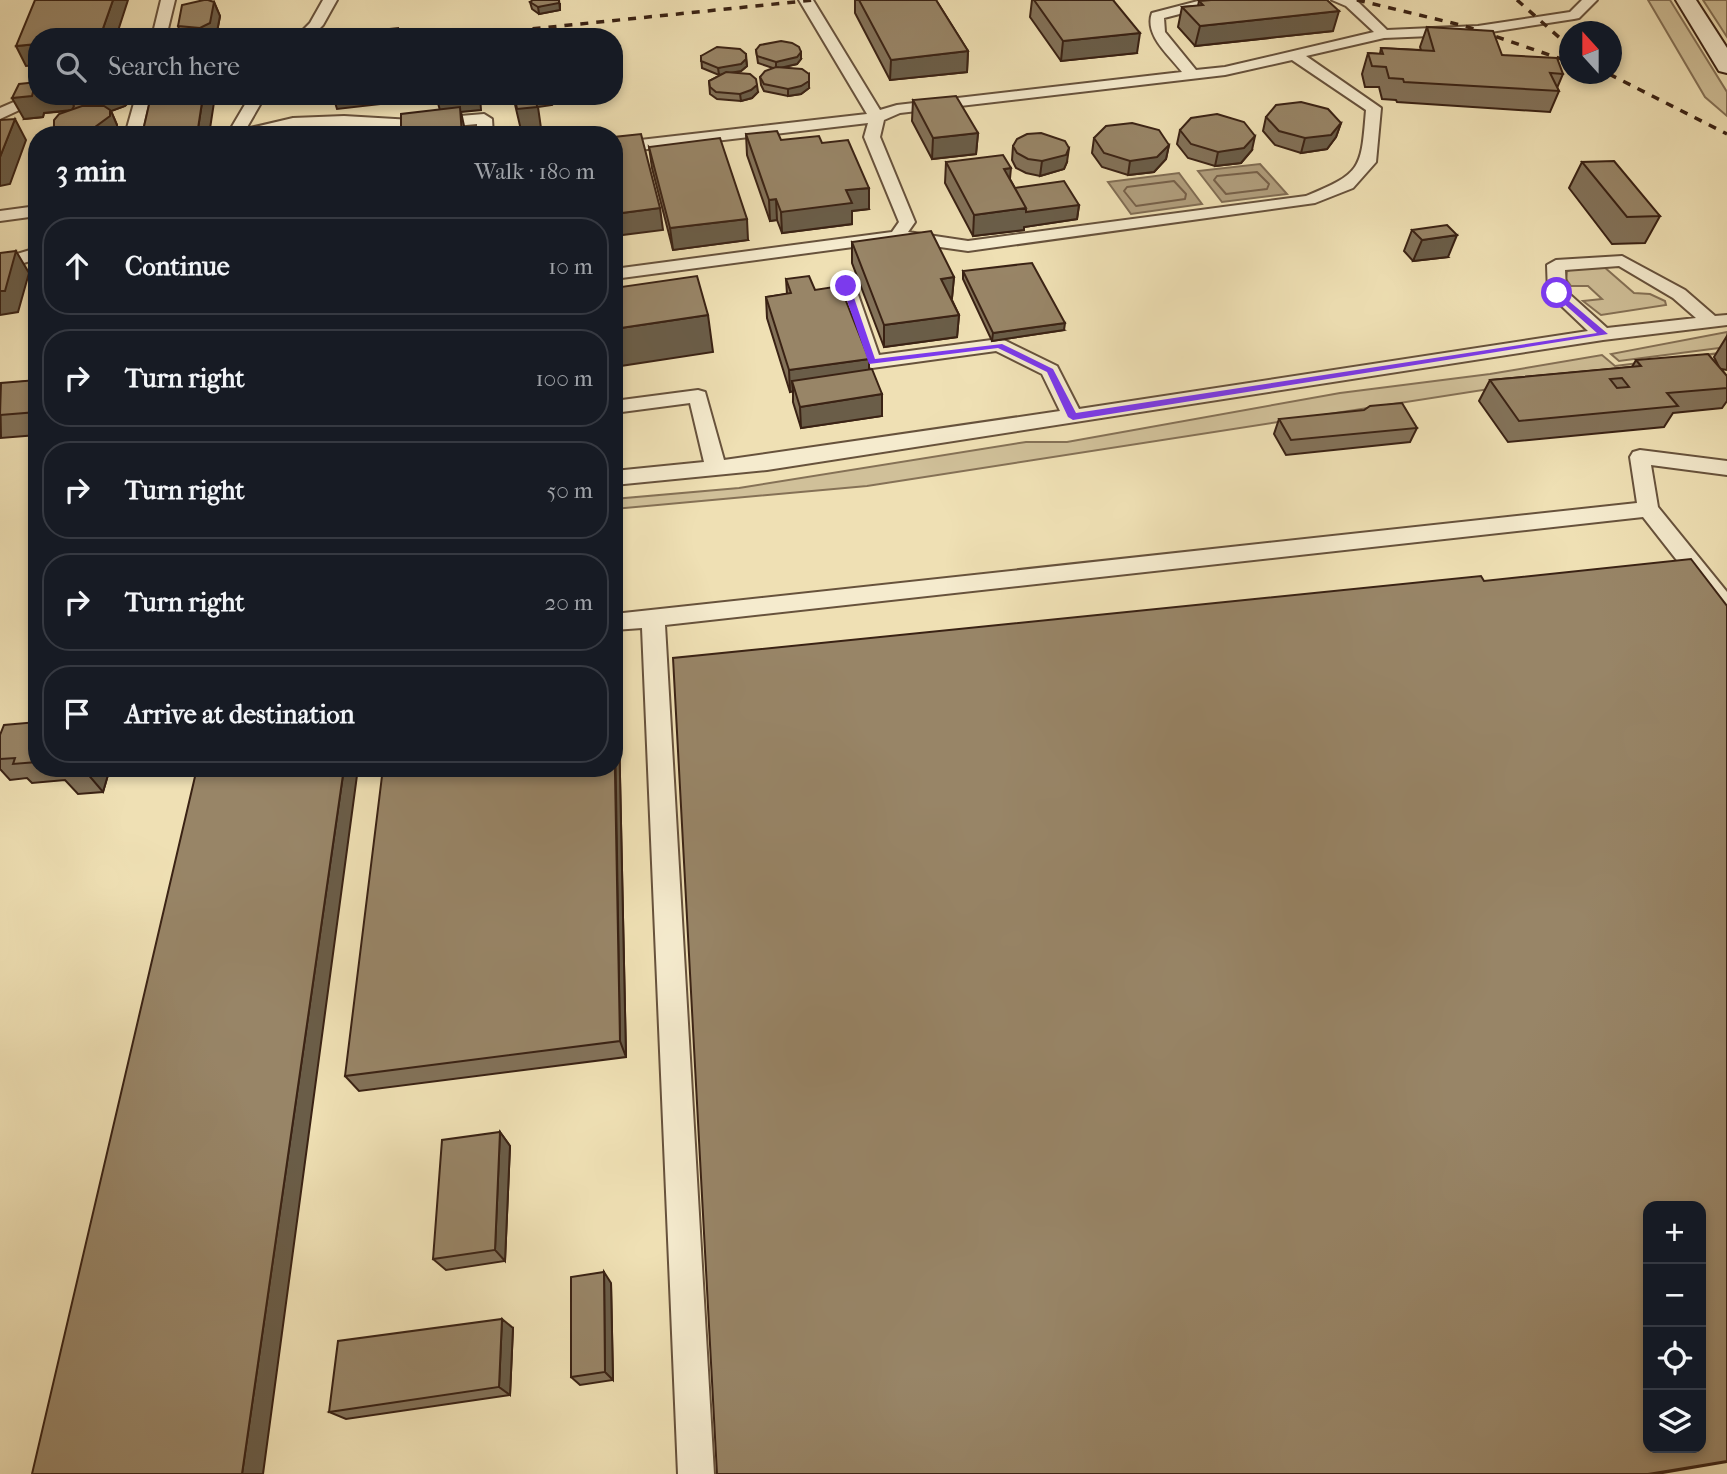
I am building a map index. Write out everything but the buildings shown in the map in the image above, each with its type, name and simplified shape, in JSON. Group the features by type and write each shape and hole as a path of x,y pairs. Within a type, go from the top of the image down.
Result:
{"main road":[{"path":"1686,0 1727,66"}],"lane":[{"path":"161,28 168,0"},
{"path":"313,28 330,0"},
{"path":"806,0 877,117 872,137 907,222 897,236"},
{"path":"1192,75 1158,33 1157,16 1198,5 1244,0"},
{"path":"1339,0 1351,3 1384,34"},
{"path":"623,147 877,117 897,109 1226,71 1384,34 1478,30 1574,15 1590,0"},
{"path":"623,273 897,236 968,246 1309,200 1347,185 1370,159 1374,108 1295,55"},
{"path":"0,114 28,101"},
{"path":"135,126 141,105"},
{"path":"242,126 253,105"},
{"path":"279,126 344,121 412,125 484,119 484,126"},
{"path":"0,216 28,212"},
{"path":"0,265 28,256"},
{"path":"1603,334 1557,293 1556,265 1622,261 1719,321"},
{"path":"846,286 872,362 999,345 1050,370 1073,417"},
{"path":"623,477 716,468 1073,417 1603,334 1719,321"},
{"path":"623,406 698,396 716,468"},
{"path":"1727,468 1640,457 1648,509 1727,608"},
{"path":"623,621 1648,509"},
{"path":"653,618 696,1474"}],"shaded area":[{"path":"1648,0 1670,0 1727,92 1727,116 1705,97"},
{"path":"1703,0 1727,0 1727,37"},
{"path":"1603,266 1634,293 1650,294 1665,301 1666,305 1601,315 1583,301 1602,299 1588,286 1571,286 1566,279 1567,271 1579,267"},
{"path":"1727,332 1727,347 1619,361 1611,354"},
{"path":"1727,352 867,486 623,508 623,498 739,488 1026,442 1067,442 1340,393 1490,374 1602,355 1615,366"}],"water":[{"path":"1260,164 1287,194 1222,202 1198,171"},
{"path":"1179,173 1202,204 1131,214 1108,182"}],"railway":[{"path":"541,28 814,0"},
{"path":"1357,0 1465,26 1559,58"},
{"path":"1517,0 1559,37"},
{"path":"1622,81 1727,134"}],"route":[{"path":"846,286 872,362 999,345 1050,370 1073,417 1603,334 1557,293"}]}
